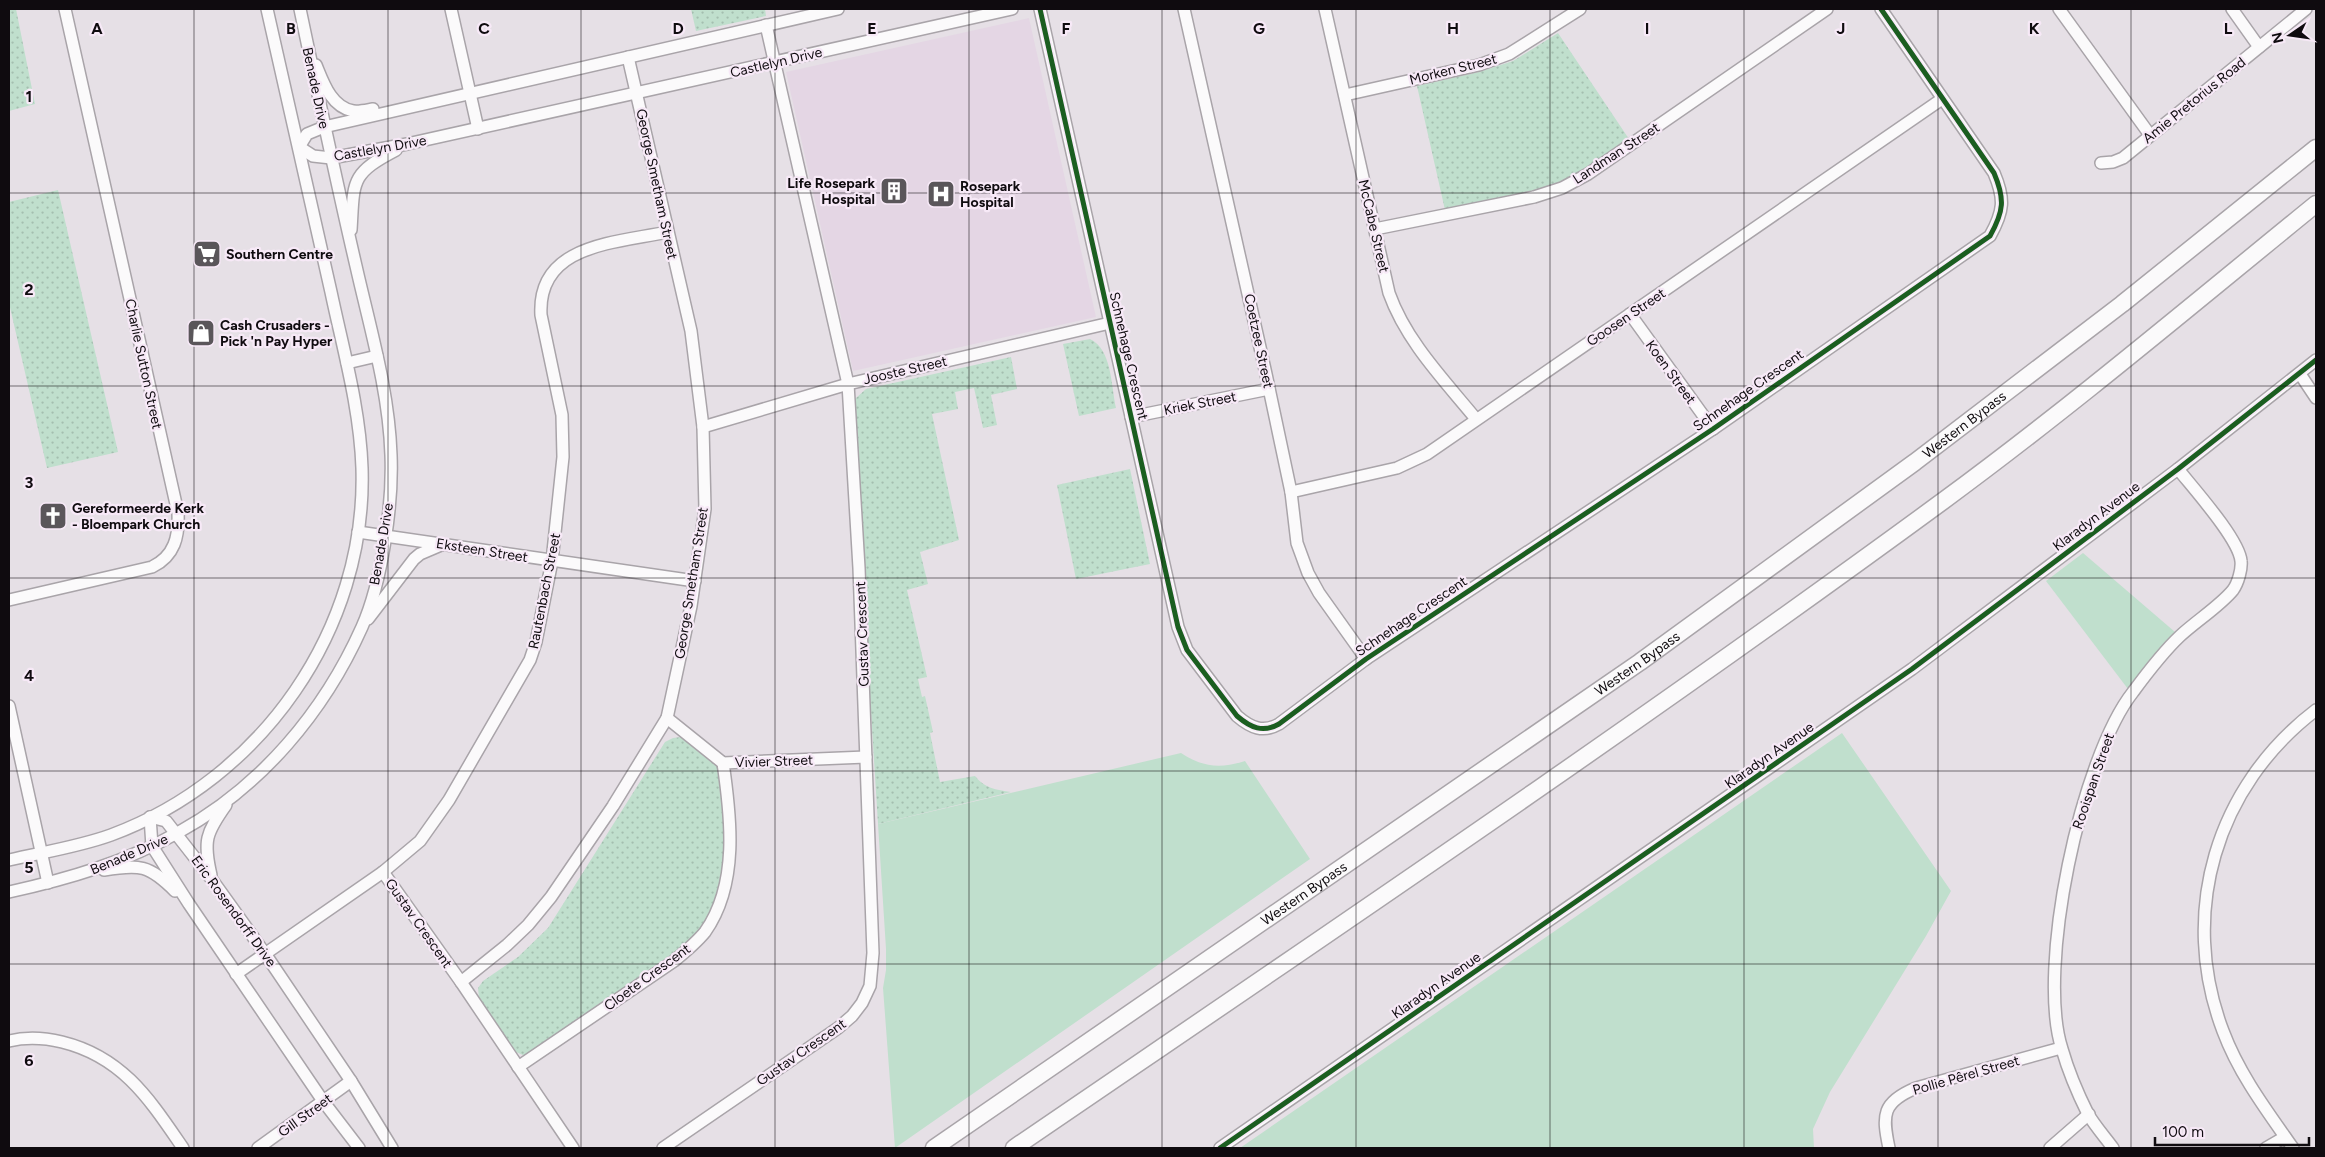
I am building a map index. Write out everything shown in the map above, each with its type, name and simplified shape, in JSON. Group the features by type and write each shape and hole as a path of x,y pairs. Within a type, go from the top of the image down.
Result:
{"highway":[{"name":"Western Bypass","path":"934,1148 1648,656 1915,462 2107,316 2316,148"},
{"path":"1014,1148 1672,695 1946,498 2154,336 2316,204"}],"street":[{"name":"Charlie Sutton Street","path":"9,600 152,567 160,563 172,550 178,533 178,513 65,9"},
{"name":"Benade Drive","path":"9,860 111,835 191,793 233,763 276,718 311,666 334,621 351,568 362,499 362,466 355,405 267,9"},
{"name":"Benade Drive","path":"9,892 83,874 152,846 178,833 232,797 256,778 279,755 310,716 323,698 362,626 378,575 386,536 391,486 391,453 386,403 324,127 300,9"},
{"path":"451,9 478,129"},
{"path":"299,147 307,134 324,127 838,9"},
{"name":"Castlelyn Drive","path":"299,147 313,156 331,158 407,144 774,63 959,14 1012,9"},
{"name":"Schnehage Crescent","path":"1040,9 1178,627 1187,650 1237,716 1247,725 1255,728 1272,728 1366,659 1712,429 1990,236 1998,223 2002,209 2002,191 1994,173 1881,9"},
{"name":"Coetzee Street","path":"1184,9 1291,492 1297,543 1308,573 1319,593 1366,659"},
{"name":"McCabe Street","path":"1325,9 1389,293 1398,316 1411,336 1476,419"},
{"name":"Morken Street","path":"1345,95 1479,65 1508,54 1580,9"},
{"name":"Landman Street","path":"1375,229 1534,197 1562,188 1588,174 1827,9"},
{"path":"2059,9 2150,135"},
{"path":"2232,9 2259,47"},
{"name":"Amie Pretorius Road","path":"2101,163 2113,162 2123,158 2306,9"},
{"name":"Gustav Crescent","path":"663,1148 838,1028 852,1016 862,1003 870,986 873,953 866,757 859,568 848,384 766,25"},
{"path":"306,40 328,92 338,103 352,111 406,107"},
{"name":"George Smetham Street","path":"461,982 507,945 528,925 551,896 613,806 667,718 695,581 705,509 703,427 691,331 628,57"},
{"name":"Goosen Street","path":"1291,492 1397,468 1427,454 1942,99"},
{"path":"350,242 354,184 359,174 370,164 407,144"},
{"name":"Rautenbach Street","path":"236,974 383,872 420,841 434,823 519,680 536,642 552,561 562,473 564,440 562,415 541,315 540,302 544,286 551,273 562,262 582,251 667,232"},
{"name":"Koen Street","path":"1630,314 1712,429"},
{"name":"Jooste Street","path":"703,427 848,384 1110,324"},
{"path":"346,363 376,356"},
{"name":"Klaradyn Avenue","path":"1220,1148 1912,669 2178,469 2316,360"},
{"path":"2300,374 2316,398"},
{"name":"Kriek Street","path":"1130,417 1269,389"},
{"name":"Rooispan Street","path":"2113,1148 2089,1114 2061,1048 2056,1020 2055,970 2062,900 2072,842 2096,766 2115,720 2131,693 2179,637 2234,590 2240,575 2242,560 2235,543 2178,469"},
{"name":"Eksteen Street","path":"358,532 695,581"},
{"path":"362,626 414,560 420,554 442,544"},
{"path":"9,708 48,883"},
{"path":"2292,1148 2245,1077 2223,1031 2208,978 2203,926 2209,881 2224,825 2245,785 2269,752 2316,710"},
{"name":"Vivier Street","path":"667,718 723,762 866,757"},
{"name":"Cloete Crescent","path":"518,1067 674,961 691,947 704,932 720,901 728,875 730,840 723,762"},
{"path":"212,881 205,851 209,831 232,797"},
{"path":"150,816 152,846 322,1101 358,1148"},
{"name":"Eric Rosendorff Drive","path":"150,816 166,821 178,833 266,955 352,1081 392,1148"},
{"path":"83,874 123,867 152,871 189,904"},
{"name":"Gustav Crescent","path":"383,872 461,982 572,1148"},
{"path":"9,1041 46,1038 78,1046 106,1059 122,1071 148,1098 183,1148"},
{"name":"Pollie Pêrel Street","path":"1889,1148 1885,1116 1891,1102 1900,1095 1916,1088 2061,1048"},
{"name":"Gill Street","path":"258,1148 352,1081"},
{"path":"2050,1148 2089,1114"},
{"path":"2266,1148 2285,1137"}],"shaded area":[{"name":"Rosepark Hospital","path":"1029,18 1096,317 853,371 786,72"}],"green space":[{"path":"9,9 16,9 35,104 9,111"},
{"path":"691,9 765,9 766,16 696,31"},
{"path":"1558,33 1629,139 1579,174 1561,183 1533,193 1445,210 1417,86 1479,72 1513,61"},
{"path":"58,190 118,452 47,468 9,303 9,202"},
{"path":"1090,339 1103,351 1107,359 1116,408 1079,416 1063,344"},
{"path":"1011,357 1017,389 991,395 997,425 983,428 974,388 955,392 958,409 932,414 959,540 920,552 928,584 907,590 927,677 918,679 922,697 925,696 933,732 930,733 940,782 975,776 991,788 1011,792 878,824 852,408 856,398 866,389"},
{"path":"1130,469 1150,564 1076,579 1057,485"},
{"path":"2083,553 2175,632 2128,689 2046,581"},
{"path":"1842,733 1951,891 1926,936 1830,1092 1813,1129 1814,1148 1240,1148"},
{"path":"681,737 689,739 720,767 724,787 726,876 707,926 684,950 525,1056 516,1052 479,998 478,988 483,981 518,957 548,928 665,742"},
{"path":"1181,753 1204,764 1219,766 1245,761 1310,859 895,1148 883,988 886,970 886,949 878,824"}],"cycle path":[{"path":"1040,9 1178,627 1187,650 1237,716 1247,724 1262,729 1279,724 1366,659 1713,429 1990,236 1998,219 2001,205 2000,190 1994,173 1881,9"},
{"path":"1220,1148 1912,669 2178,469 2316,360"}],"place":[{"name":"Life Rosepark Hospital","path":"894,191"},
{"name":"Rosepark Hospital","path":"941,194"},
{"name":"Southern Centre","path":"207,254"},
{"name":"Cash Crusaders - Pick 'n Pay Hyper","path":"201,333"},
{"name":"Gereformeerde Kerk - Bloempark Church","path":"53,516"}]}
